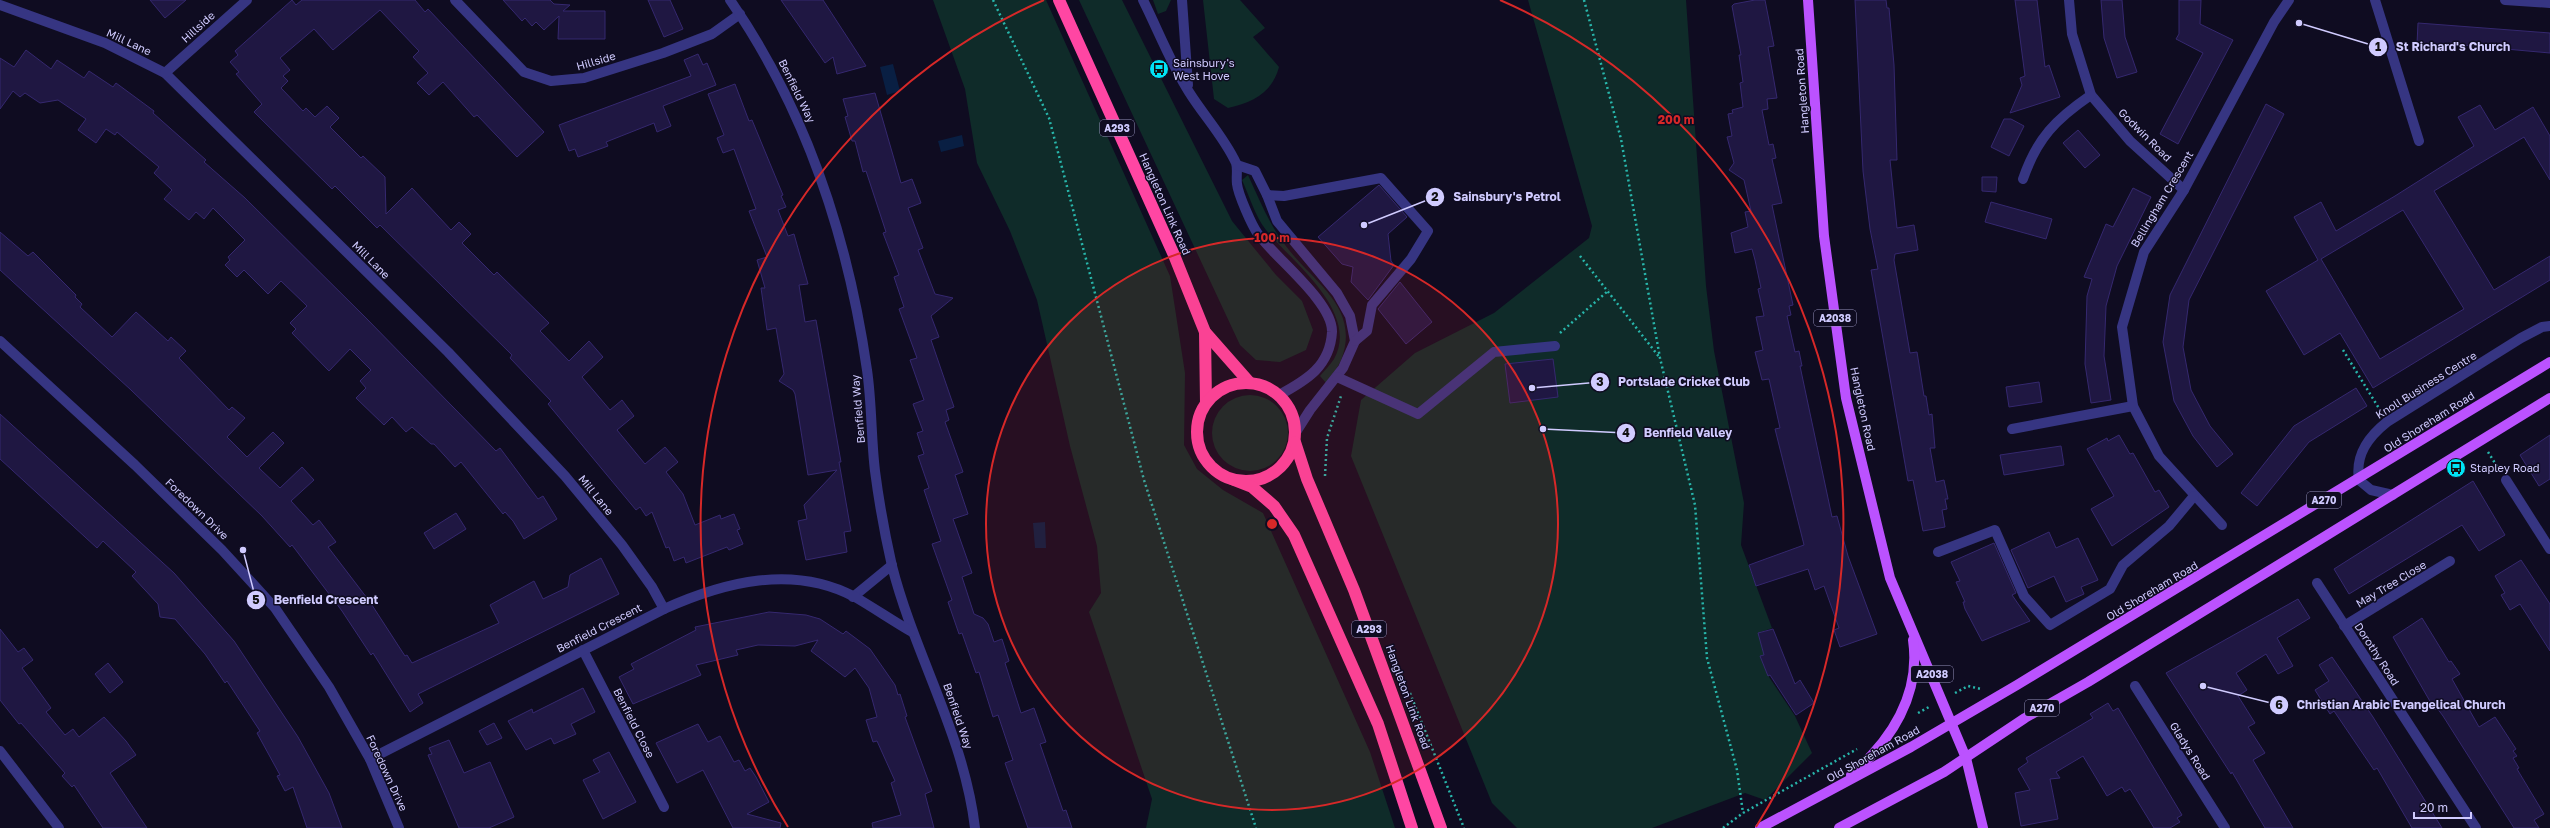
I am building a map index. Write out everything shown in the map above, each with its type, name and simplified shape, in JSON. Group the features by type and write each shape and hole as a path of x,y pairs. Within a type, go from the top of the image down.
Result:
{"highway":[{"name":"Hangleton Link Road","path":"1059,0 1174,255 1205,332 1250,382"},
{"name":"Hangleton Link Road","path":"1205,332 1206,403"},
{"path":"1250,382 1267,387 1279,394 1289,407 1296,437 1289,458 1277,471 1266,478 1250,482 1234,480 1222,475 1209,465 1201,452 1197,429 1198,418 1206,403 1219,391 1231,384 1250,382"},
{"name":"Hangleton Link Road","path":"1296,437 1306,479 1354,590 1439,822"},
{"name":"A293","path":"1234,480 1252,487 1274,506 1294,535 1378,724 1412,828"},
{"name":"A293","path":"1439,822 1446,828"}],"main road":[{"name":"Hangleton Road","path":"1808,0 1824,236 1846,398 1890,578 1966,758 1983,828"},
{"name":"Old Shoreham Road","path":"1760,828 1829,792 2091,642 2550,362"},
{"name":"A270","path":"1839,828 1966,758 2025,718 2088,682 2481,442 2550,398"},
{"path":"1829,792 1875,753 1897,723 1914,676 1915,654 1911,626"}],"street":[{"name":"Hillside","path":"165,73 247,0"},
{"name":"Hillside","path":"455,0 524,72 551,81 584,78 663,53 712,34 740,14"},
{"name":"Benfield Way","path":"730,0 772,66 800,124 824,183 846,261 867,371 875,472 892,565 912,632 954,733 975,828"},
{"path":"1143,0 1188,91 1225,143 1237,165 1237,185 1257,234 1295,272 1326,313 1332,330 1329,350 1322,366 1307,380 1279,394"},
{"path":"1182,0 1188,91"},
{"name":"Godwin Road","path":"2069,0 2072,34 2091,95 2130,141 2184,190"},
{"name":"Bellingham Crescent","path":"2222,525 2159,456 2133,406 2122,327 2144,252 2184,190 2274,22 2289,0"},
{"path":"2375,0 2419,142"},
{"path":"2505,0 2550,3"},
{"name":"Mill Lane","path":"0,5 105,43 165,73 448,352 565,476 622,545 652,587 664,609"},
{"path":"2023,179 2031,155 2045,133 2069,110 2091,95"},
{"path":"1237,165 1255,171 1267,195 1277,222 1337,293 1350,316 1355,341"},
{"path":"1267,195 1284,196 1381,178 1428,231 1411,259 1372,305 1367,331 1355,341 1344,368 1310,410 1296,437"},
{"name":"Knoll Business Centre","path":"2358,480 2356,466 2368,438 2387,422 2521,338 2550,326"},
{"name":"Foredown Drive","path":"0,341 135,465 222,550 275,608 329,687 370,759 399,828"},
{"path":"1337,377 1418,414 1494,352 1555,346"},
{"path":"2012,429 2133,406"},
{"path":"2358,480 2371,490 2393,495"},
{"path":"2506,480 2550,549"},
{"path":"1938,552 1995,530 2024,596 2050,625 2110,589 2123,564 2169,526 2194,496"},
{"name":"May Tree Close","path":"2344,626 2450,561"},
{"path":"853,597 892,565"},
{"name":"Benfield Crescent","path":"370,759 664,609 701,592 748,581 789,578 826,586 853,597 912,632"},
{"name":"Dorothy Road","path":"2317,583 2476,828"},
{"name":"Benfield Close","path":"583,650 664,807"},
{"name":"Gladys Road","path":"2135,686 2225,828"},
{"path":"0,751 59,828"}],"path":[{"path":"993,0 1049,118 1144,480 1256,828"},
{"path":"1584,0 1621,139 1660,358 1696,505 1707,658 1737,770 1743,813"},
{"path":"1580,256 1609,290 1660,358"},
{"path":"1555,346 1560,332 1609,290"},
{"path":"2342,350 2387,422"},
{"path":"1326,480 1323,473 1327,438 1338,402 1348,382"},
{"path":"2481,442 2506,480"},
{"path":"1408,688 1464,828"},
{"path":"1723,828 1743,813 1857,748 1862,743"}],"green space":[{"path":"933,0 1046,0 1170,276 1185,373 1184,445 1197,469 1223,490 1263,513 1370,752 1395,828 1146,828 1152,799 1089,612 1101,593 1097,546 1070,446 1037,300 1010,231 977,163 965,89"},
{"path":"1079,0 1122,0 1232,221 1276,275 1302,301 1313,330 1306,350 1280,362 1256,360 1240,345"},
{"path":"1153,0 1171,0 1166,11 1158,14"},
{"path":"1203,0 1240,0 1265,28 1253,37 1279,67 1272,84 1260,95 1246,103 1228,108 1214,99"},
{"path":"1528,0 1686,0 1706,286 1714,351 1744,503 1741,545 1772,628 1761,632 1767,654 1763,655 1769,677 1795,716 1812,753 1765,800 1745,793 1652,828 1517,828 1492,803 1351,456 1361,400 1415,353 1494,313 1589,238 1592,226"},
{"path":"1248,175 1266,214 1282,241 1332,298 1340,311 1345,326 1346,342 1340,363 1326,383 1320,376 1334,359 1340,341 1338,324 1331,306 1320,289 1306,272 1277,243 1262,224 1255,212 1242,180"},
{"path":"1250,395 1264,398 1277,406 1285,419 1288,433 1285,447 1277,460 1264,468 1250,471 1236,468 1223,460 1215,447 1212,433 1215,419 1223,406 1236,398"}],"water":[{"path":"893,64 900,91 887,95 880,67"},
{"path":"962,135 964,146 941,152 938,141"},
{"path":"1045,522 1046,548 1035,548 1033,523"}],"building":[{"path":"150,0 186,0 165,18"},
{"path":"292,0 296,5 302,0 415,0 425,12 428,9 544,132 517,157 477,115 474,117 443,82 429,95 417,83 428,73 413,57 419,51 380,10 333,50 314,29 280,58 290,70 283,76 288,81 281,88 303,111 306,108 315,117 327,106 339,118 330,127 361,158 363,156 385,177 386,214 412,188 451,230 459,222 471,234 462,243 494,275 497,272 549,323 540,331 569,361 589,341 603,357 582,377 610,410 622,400 634,416 617,430 645,464 665,447 678,462 666,472 683,494 695,525 720,515 721,519 734,514 740,529 737,530 743,544 729,550 727,547 686,563 684,557 674,561 669,547 666,548 652,512 646,516 640,507 636,510 548,404 551,401 510,358 512,355 380,225 377,228 335,186 332,189 254,112 262,104 236,74 239,72 230,62 238,55 235,51"},
{"path":"503,0 550,0 554,4 570,5 563,11 605,11 605,39 558,39 559,16 544,30 536,22 532,26 525,18 522,21"},
{"path":"648,0 670,0 683,29 664,37"},
{"path":"781,0 823,0 866,66 837,74 833,57 825,63"},
{"path":"1755,0 1765,0 1774,46 1768,47 1777,98 1767,99 1768,109 1762,110 1769,145 1773,144 1776,158 1772,159 1782,203 1772,205 1793,305 1789,306 1791,315 1787,316 1795,352 1799,351 1802,366 1800,366 1832,517 1837,516 1848,556 1877,634 1840,647 1834,630 1839,628 1824,586 1815,590 1808,569 1756,586 1749,565 1804,545 1775,429 1780,428 1769,379 1762,380 1755,352 1763,350 1756,317 1764,316 1758,289 1761,288 1755,260 1752,249 1735,253 1731,233 1748,227 1745,212 1751,211 1744,180 1729,170 1734,163 1727,137 1732,136 1728,114 1733,113 1732,110 1743,107 1740,83 1743,82 1739,55 1741,55 1732,6 1734,4"},
{"path":"1855,0 1886,0 1887,8 1889,8 1894,65 1897,160 1890,160 1897,228 1914,225 1918,250 1895,254 1894,260 1910,353 1917,352 1924,396 1926,396 1929,415 1932,414 1935,448 1930,448 1936,482 1944,480 1948,499 1945,499 1947,509 1942,510 1945,527 1923,531 1913,480 1908,481 1871,270 1878,269 1870,229 1863,171"},
{"path":"2015,0 2037,0 2045,67 2049,65 2060,97 2010,113 2022,85 2020,78 2025,76"},
{"path":"2101,0 2122,0 2125,37 2137,72 2117,78 2104,38"},
{"path":"2179,0 2201,0 2200,24 2233,40 2178,144 2160,134 2203,53 2176,39 2179,34"},
{"path":"2418,23 2550,33 2550,53 2450,44 2450,46 2417,44"},
{"path":"26,50 51,69 57,60 84,78 89,71 113,87 116,83 154,111 153,113 206,160 204,162 245,198 366,318 496,451 500,448 538,499 543,496 557,519 524,539 513,521 505,512 503,514 461,462 455,467 434,444 431,444 412,427 406,432 392,417 384,425 356,398 366,388 360,381 371,370 350,349 329,371 292,333 296,329 290,323 307,306 281,281 268,294 244,270 237,277 225,265 230,260 228,257 245,240 213,208 204,219 196,212 189,220 164,199 172,190 154,173 159,167 117,132 115,135 106,129 96,143 78,130 86,119 58,100 40,103 25,93 20,97 13,91 0,109 0,58 14,67"},
{"path":"698,54 703,65 707,63 716,85 663,106 671,126 657,132 654,123 606,142 608,146 578,157 575,149 569,151 559,125 691,76 684,60"},
{"path":"735,84 749,121 752,120 783,195 781,196 786,207 778,210 788,236 794,234 808,284 799,285 805,322 816,320 841,462 839,462 851,531 844,532 847,552 806,560 798,521 807,519 804,505 837,470 808,475 795,394 793,390 779,381 784,374 776,328 767,330 761,288 765,288 757,260 767,257 749,211 756,209 734,149 723,153 717,138 724,135 708,94"},
{"path":"875,93 901,183 912,179 921,203 908,208 923,248 918,250 935,294 953,298 931,316 939,337 931,340 954,407 946,410 949,420 945,422 963,472 955,475 968,514 953,519 972,573 962,577 974,614 983,618 988,624 994,642 1002,639 1009,661 1005,663 1021,713 1034,708 1046,742 1040,744 1063,811 1066,810 1072,828 1028,828 1005,763 1013,760 998,715 993,717 979,672 976,673 962,633 959,634 948,602 952,600 932,544 941,541 924,490 929,488 918,456 924,454 917,433 923,431 913,404 924,400 910,360 917,358 899,309 904,307 894,277 899,275 883,233 886,232 866,171 863,172 855,141 852,141 845,117 848,116 843,99"},
{"path":"2266,104 2284,114 2189,300 2183,347 2191,390 2210,426 2233,454 2217,467 2193,436 2174,401 2163,342 2170,295"},
{"path":"2480,105 2495,130 2533,107 2550,136 2550,180 2524,137 2434,191 2494,290 2550,256 2550,280 2373,388 2340,333 2304,355 2266,291 2318,260 2294,217 2321,202 2336,231 2395,196 2474,146 2458,117","holes":["2403,210 2464,309 2380,359 2321,259"]},
{"path":"2004,119 2011,119 2024,126 2009,156 1991,147"},
{"path":"2078,130 2100,155 2085,168 2063,143"},
{"path":"1982,177 1997,177 1996,192 1982,191"},
{"path":"1379,185 1407,217 1388,234 1391,261 1394,265 1368,300 1351,282 1353,267 1342,264 1318,237"},
{"path":"2133,188 2151,197 2117,266 2106,306 2104,356 2111,400 2091,403 2085,364 2087,296 2092,279 2084,277 2106,224 2113,227"},
{"path":"1991,202 2052,219 2046,239 1985,222"},
{"path":"0,232 28,256 33,252 76,295 75,297 82,304 80,307 112,337 136,312 168,341 171,337 186,351 179,358 229,410 232,407 245,418 227,437 247,457 273,432 284,443 259,468 280,488 302,467 314,480 291,501 313,525 319,520 336,542 328,547 370,602 405,656 407,655 412,663 499,623 490,605 534,581 543,599 568,587 570,575 601,558 619,594 418,694 423,703 410,712 373,653 371,655 342,611 292,545 290,547 262,516 131,390 0,270"},
{"path":"1400,282 1432,322 1406,344 1378,309"},
{"path":"1553,359 1558,397 1510,403 1505,364"},
{"path":"2039,382 2042,402 2009,407 2006,387"},
{"path":"2356,388 2367,406 2309,442 2257,506 2241,493 2294,426"},
{"path":"0,414 174,573 234,641 298,737 329,793 342,828 307,828 293,787 285,791 277,776 280,775 257,733 260,731 227,681 225,683 205,654 175,619 160,617 158,604 132,576 136,572 103,541 97,548 0,459"},
{"path":"2119,435 2130,454 2133,453 2155,492 2159,490 2169,507 2112,546 2091,509 2114,496 2087,449 2107,438 2108,441"},
{"path":"2550,435 2550,479 2539,486 2520,455"},
{"path":"2061,446 2064,465 2004,475 2000,455"},
{"path":"2473,481 2505,535 2479,551 2462,525 2349,594 2334,569"},
{"path":"456,513 466,529 434,549 424,533"},
{"path":"2049,532 2056,548 2078,538 2098,580 2081,587 2084,594 2066,602 2054,576 2028,588 2011,550"},
{"path":"1994,543 2016,593 2012,595 2030,621 1982,641 1965,609 1963,602 1965,602 1956,582 1960,581 1951,562"},
{"path":"2521,560 2550,604 2550,651 2520,604 2510,610 2501,595 2505,593 2495,576"},
{"path":"2298,599 2310,618 2277,638 2293,666 2278,674 2266,654 2236,673 2247,690 2238,696 2255,723 2248,727 2265,753 2253,760 2293,828 2265,828 2232,772 2231,774 2166,673"},
{"path":"769,612 806,615 820,619 843,634 846,631 870,649 895,685 898,695 900,694 907,716 905,717 932,791 925,794 934,828 873,828 872,823 901,815 891,783 895,781 877,741 873,742 866,720 877,717 869,688 855,668 845,677 811,651 818,640 795,646 758,645 736,650 738,655 696,665 701,675 633,704 619,677 634,669 631,664 696,630 695,627"},
{"path":"2422,618 2449,662 2451,661 2460,674 2452,679 2479,727 2495,717 2516,749 2513,751 2517,756 2513,758 2519,768 2517,769 2544,814 2534,820 2539,828 2514,828 2443,716 2437,708 2435,710 2393,637"},
{"path":"0,629 18,652 24,648 33,660 22,668 51,708 46,712 65,735 73,729 79,737 104,717 126,741 136,755 110,773 147,828 103,828 74,785 72,787 62,776 65,773 21,723 19,724 0,700"},
{"path":"1773,629 1795,684 1800,680 1814,703 1796,715 1770,675 1768,676 1760,656 1764,655 1758,633"},
{"path":"2332,657 2373,717 2442,828 2412,828 2377,768 2374,770 2334,711 2330,714 2315,690 2329,681 2319,665"},
{"path":"108,663 123,682 110,693 95,674"},
{"path":"583,688 595,712 571,724 576,734 554,744 551,738 526,750 508,721 532,709 533,713"},
{"path":"2108,703 2113,711 2118,708 2182,815 2177,818 2180,822 2170,828 2154,828 2130,789 2125,792 2122,787 2107,796 2083,756 2056,772 2060,778 2050,779 2058,819 2021,826 2015,793 2030,790 2018,769 2028,762 2026,758 2093,718 2090,714"},
{"path":"494,723 502,738 487,745 479,731"},
{"path":"698,724 708,742 720,736 734,762 739,760 745,771 750,768 756,777 769,802 747,814 781,823 780,828 733,828 703,770 677,783 656,743"},
{"path":"449,740 464,773 490,762 514,817 489,828 459,828 428,755 432,754 429,748"},
{"path":"609,752 636,802 603,819 583,780 600,772 593,760"}],"place":[{"name":"St Richard's Church","path":"2299,23"},
{"name":"Sainsbury's West Hove","path":"1159,69"},
{"name":"Sainsbury's Petrol","path":"1364,225"},
{"name":"Portslade Cricket Club","path":"1532,388"},
{"name":"Benfield Valley","path":"1543,429"},
{"name":"Stapley Road","path":"2456,468"},
{"name":"Benfield Crescent","path":"243,550"},
{"name":"Christian Arabic Evangelical Church","path":"2203,686"}]}
